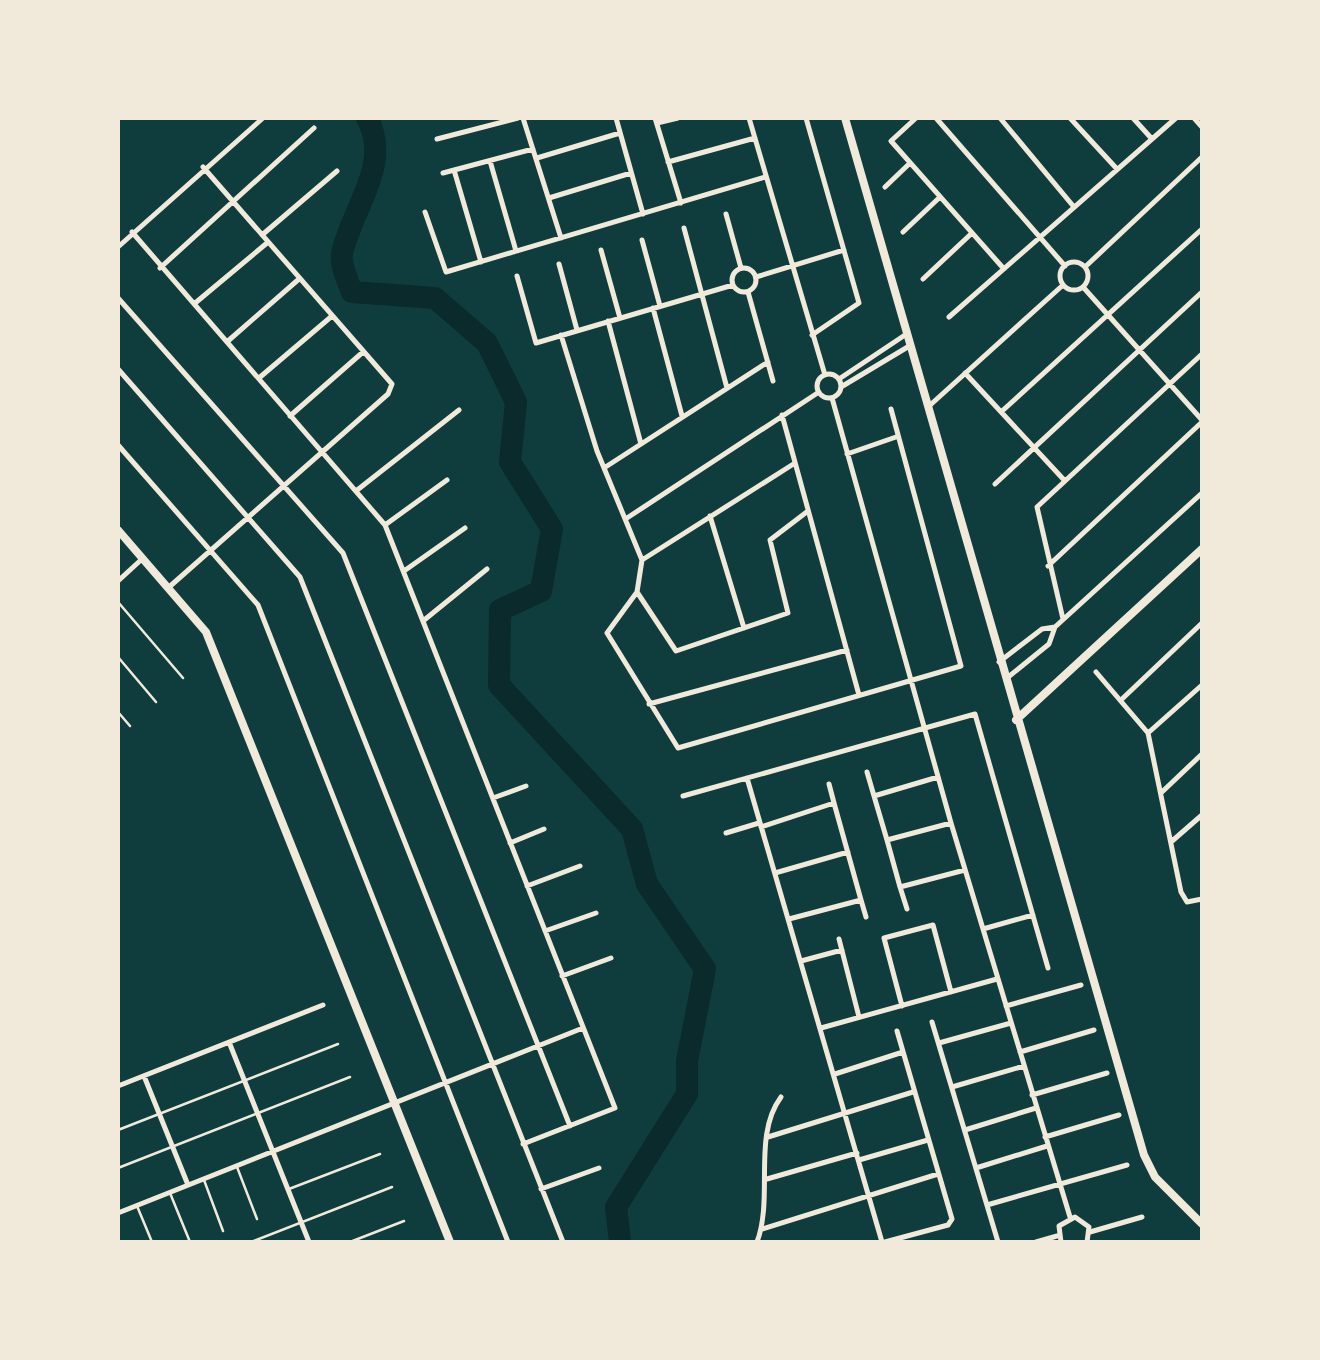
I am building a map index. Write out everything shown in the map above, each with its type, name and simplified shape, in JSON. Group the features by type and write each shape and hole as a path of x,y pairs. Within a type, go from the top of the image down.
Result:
{"street":[{"path":"118,247 203,167 263,118"},
{"path":"437,138 520,118 562,238"},
{"path":"616,118 643,214"},
{"path":"678,118 656,120 681,202"},
{"path":"749,118 824,376 840,383"},
{"path":"806,118 859,302 812,336"},
{"path":"845,118 1004,680 1065,872 1147,1164 1202,1224"},
{"path":"916,118 890,141 1004,268"},
{"path":"936,118 1064,266"},
{"path":"1000,118 1074,207"},
{"path":"1070,118 1118,169"},
{"path":"1133,118 1152,139"},
{"path":"949,317 1176,118"},
{"path":"1194,118 1202,127"},
{"path":"160,268 314,128"},
{"path":"536,158 620,134"},
{"path":"668,162 754,138"},
{"path":"443,173 534,149"},
{"path":"1085,266 1202,157"},
{"path":"490,160 516,251"},
{"path":"885,187 910,163"},
{"path":"168,588 388,394 392,384 203,167"},
{"path":"454,170 481,262"},
{"path":"262,235 337,171"},
{"path":"549,198 631,173"},
{"path":"425,212 446,272 766,177"},
{"path":"903,232 940,198"},
{"path":"726,214 741,268"},
{"path":"684,228 728,388"},
{"path":"1001,412 1202,229"},
{"path":"132,232 386,525 616,1108 523,1144"},
{"path":"924,279 972,233"},
{"path":"642,240 682,418"},
{"path":"194,304 267,242"},
{"path":"601,250 620,318"},
{"path":"773,380 748,292 756,277 844,250"},
{"path":"1075,262 1085,266 1089,278 1083,287 1075,290 1063,285 1060,273 1064,266 1075,262"},
{"path":"559,264 577,330"},
{"path":"733,284 733,275 741,268 750,269 756,277"},
{"path":"517,276 536,343 733,284 748,292"},
{"path":"228,341 299,279"},
{"path":"928,406 1063,285"},
{"path":"1048,566 1202,421 1083,287"},
{"path":"995,484 1202,292"},
{"path":"118,298 343,553 570,1126"},
{"path":"259,378 332,316"},
{"path":"608,321 641,444"},
{"path":"908,333 840,383 832,398 951,823 1070,1217"},
{"path":"561,336 604,468 642,560 637,592 606,633 678,748 960,666 891,409"},
{"path":"840,383 911,345"},
{"path":"290,416 364,352"},
{"path":"1063,619 1036,511 1202,354"},
{"path":"604,468 768,362"},
{"path":"118,369 300,578 562,1242"},
{"path":"965,373 1065,481"},
{"path":"819,392 817,384 824,376"},
{"path":"819,392 832,398"},
{"path":"627,518 819,392"},
{"path":"356,491 459,410"},
{"path":"782,415 859,695"},
{"path":"847,454 896,437"},
{"path":"118,445 258,605 508,1242"},
{"path":"642,560 795,463"},
{"path":"386,525 447,480"},
{"path":"1004,680 1049,644 1055,627 1063,619 1202,494"},
{"path":"637,592 676,651 788,613 770,540 808,511"},
{"path":"710,516 744,628"},
{"path":"404,572 465,528"},
{"path":"118,530 206,632 450,1242"},
{"path":"1016,720 1202,549"},
{"path":"118,580 142,559"},
{"path":"423,621 487,569"},
{"path":"1121,700 1202,622"},
{"path":"999,662 1042,629 1055,627"},
{"path":"649,704 847,650"},
{"path":"1096,672 1148,733 1183,898 1194,903 1202,899"},
{"path":"1148,733 1202,685"},
{"path":"683,796 974,714 1048,968"},
{"path":"1162,792 1202,754"},
{"path":"866,772 908,910"},
{"path":"874,796 938,777"},
{"path":"747,778 883,1242"},
{"path":"828,784 866,917"},
{"path":"492,798 526,786"},
{"path":"726,833 834,803"},
{"path":"1171,842 1202,815"},
{"path":"886,840 951,823"},
{"path":"510,843 544,829"},
{"path":"775,874 848,852"},
{"path":"527,886 580,866"},
{"path":"900,886 965,870"},
{"path":"789,919 861,900"},
{"path":"545,931 596,913"},
{"path":"983,930 1032,915"},
{"path":"902,1006 884,938 933,925 951,992"},
{"path":"839,939 859,1018"},
{"path":"801,961 842,950"},
{"path":"562,976 611,958"},
{"path":"821,1028 998,979"},
{"path":"1006,1006 1081,985"},
{"path":"118,1086 323,1005"},
{"path":"932,1022 998,1242"},
{"path":"938,1043 1011,1022"},
{"path":"118,1212 583,1028"},
{"path":"1020,1052 1094,1030"},
{"path":"872,1242 951,1223 898,1031"},
{"path":"229,1042 308,1242"},
{"path":"834,1074 904,1052"},
{"path":"952,1087 1024,1066"},
{"path":"1032,1095 1107,1073"},
{"path":"144,1076 188,1185"},
{"path":"768,1137 914,1092"},
{"path":"757,1242 762,1229 769,1113 781,1097"},
{"path":"965,1130 1036,1108"},
{"path":"1045,1138 1119,1115"},
{"path":"766,1180 928,1140"},
{"path":"976,1168 1048,1146"},
{"path":"987,1205 1126,1165"},
{"path":"541,1189 599,1168"},
{"path":"762,1229 938,1174"},
{"path":"1070,1217 1086,1222 1090,1232 1087,1242"},
{"path":"1036,1242 1059,1239 1058,1226 1070,1217"},
{"path":"1090,1232 1142,1217"}],"lane":[{"path":"118,602 183,678"},
{"path":"118,657 156,702"},
{"path":"118,712 130,726"},
{"path":"118,1130 338,1044"},
{"path":"118,1168 350,1078"},
{"path":"288,1190 380,1154"},
{"path":"236,1166 257,1219"},
{"path":"203,1179 224,1231"},
{"path":"251,1242 392,1188"},
{"path":"169,1192 190,1242"},
{"path":"137,1205 152,1242"},
{"path":"350,1242 404,1221"}],"waterway":[{"path":"367,118 374,135 373,169 342,254 352,292 435,298 487,343 516,402 510,462 552,529 541,591 500,610 499,685 632,829 647,884 705,969 687,1061 687,1094 616,1207 620,1242"}]}
